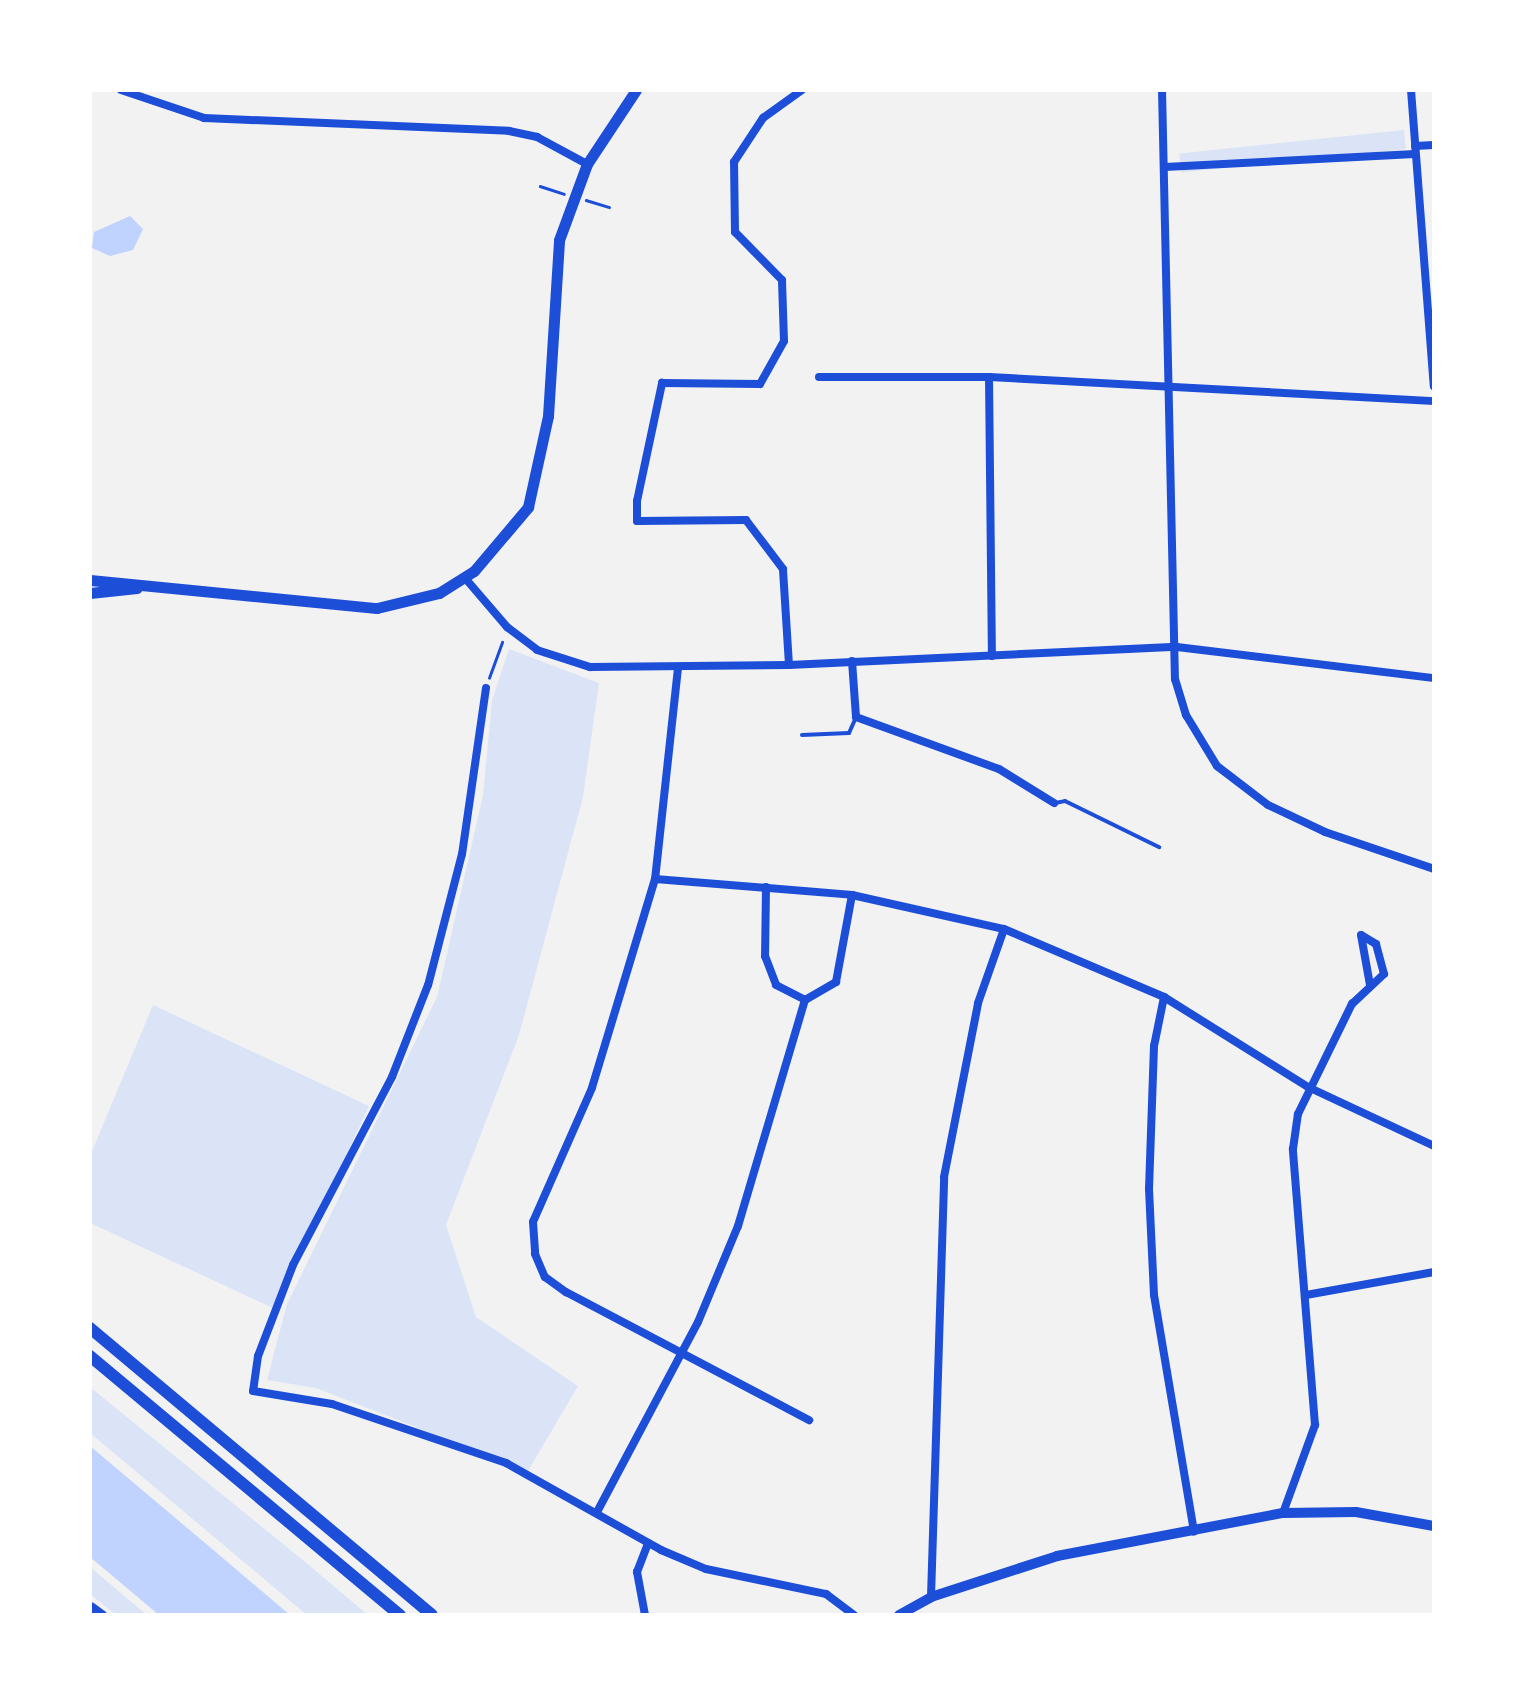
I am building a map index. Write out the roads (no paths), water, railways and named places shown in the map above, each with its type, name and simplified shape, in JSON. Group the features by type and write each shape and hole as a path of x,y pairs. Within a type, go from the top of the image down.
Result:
{"highway":[{"path":"90,1328 432,1615"},
{"path":"90,1356 400,1615"}],"main road":[{"path":"90,580 377,608 439,593 465,578 519,519 540,464 554,266 586,164 636,90"},
{"path":"90,592 171,586"},
{"path":"90,1607 101,1615"}],"street":[{"path":"122,90 204,118 461,128 537,137 586,164"},
{"path":"789,666 783,569 746,520 637,521 636,501 662,382 760,384 784,341 782,280 735,232 734,162 763,118 802,90"},
{"path":"1162,90 1176,679 1186,715 1218,766 1268,805 1325,832 1434,868"},
{"path":"1410,90 1431,294 1434,386"},
{"path":"1164,167 1415,150 1434,145"},
{"path":"820,377 989,377 1171,384 1434,401"},
{"path":"989,377 992,656"},
{"path":"465,578 506,628 562,661 678,668 789,666 1177,647 1434,678"},
{"path":"852,662 856,717 999,769 1054,803"},
{"path":"678,668 655,879 592,1088 533,1222 535,1254 544,1276 566,1292 681,1356 809,1420"},
{"path":"486,688 462,854 428,984 392,1077 292,1265 258,1356 253,1391 332,1404 506,1463 648,1542 706,1569 826,1594 854,1615"},
{"path":"655,879 852,895 1004,929 1164,997 1308,1087 1434,1146"},
{"path":"766,887 765,956 776,985 806,1000"},
{"path":"596,1512 681,1356 738,1226 806,1000 836,982 852,895"},
{"path":"931,1597 934,1351 944,1178 978,1003 1004,929"},
{"path":"1283,1512 1315,1425 1293,1149 1308,1087 1352,1004 1370,985 1384,968 1376,944 1361,935 1370,985"},
{"path":"1164,997 1153,1084 1153,1278 1194,1532"},
{"path":"1306,1295 1434,1272"},
{"path":"899,1615 931,1597 1088,1548 1194,1532 1283,1512 1356,1512 1434,1526"},
{"path":"645,1615 637,1572 648,1542"}],"lane":[{"path":"802,736 849,732 856,717"},
{"path":"1054,803 1064,800 1159,847"}],"water":[{"path":"130,216 143,229 133,250 110,256 92,248 94,232"},
{"path":"90,1446 290,1615 159,1615 90,1557"}]}
